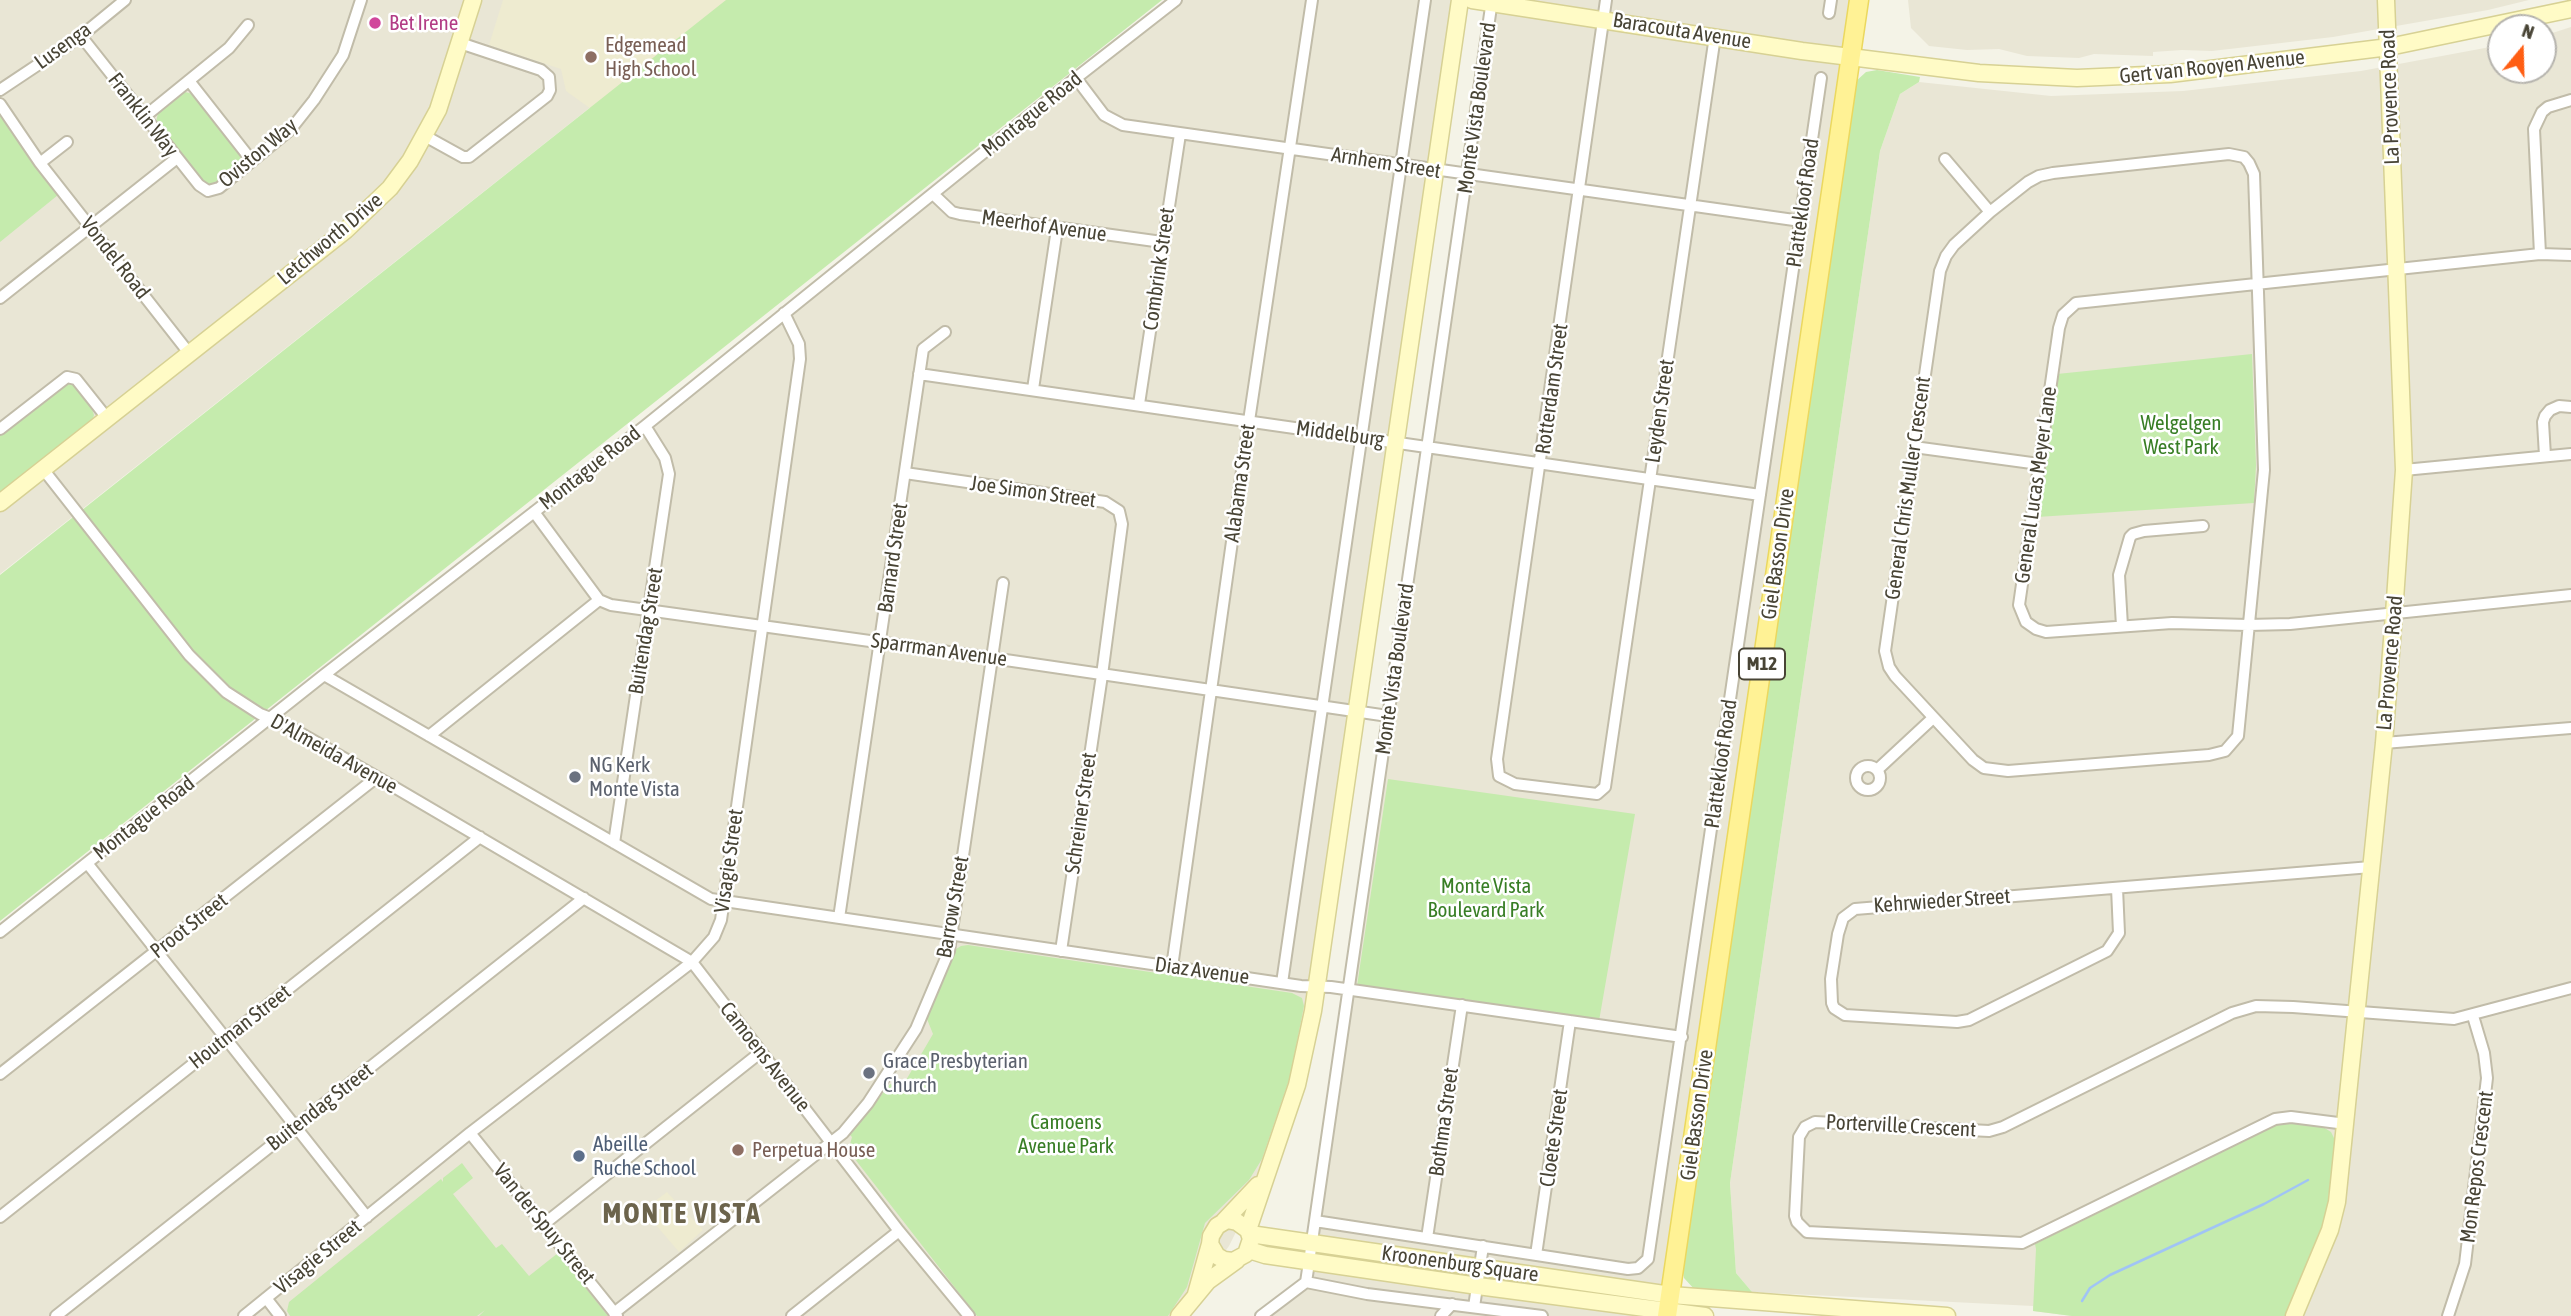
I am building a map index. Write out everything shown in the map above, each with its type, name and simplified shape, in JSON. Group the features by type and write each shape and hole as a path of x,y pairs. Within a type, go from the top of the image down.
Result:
{"main road":[{"name":"Giel Basson Drive","path":"1668,1314 1859,0"}],"street":[{"name":"Lusenga","path":"0,90 81,36 125,0"},
{"name":"Oviston Way","path":"208,191 219,188 291,129 314,100 343,55 361,0"},
{"name":"Letchworth Drive","path":"0,503 346,230 372,206 401,175 438,110 473,0"},
{"name":"Montague Road","path":"0,932 324,675 645,426 1176,0"},
{"name":"Alabama Street","path":"1172,967 1312,0"},
{"path":"1282,983 1425,0"},
{"name":"Monte Vista Boulevard","path":"1246,1244 1268,1167 1297,1086 1316,987 1460,0"},
{"name":"Baracouta Avenue","path":"1472,0 1802,51 1851,55"},
{"name":"Rotterdam Street","path":"1605,787 1597,794 1515,784 1499,776 1497,759 1606,0"},
{"path":"1829,13 1831,0"},
{"name":"La Provence Road","path":"2294,1316 2334,1217 2346,1124 2395,614 2404,470 2386,0"},
{"name":"Monte Vista Boulevard","path":"1306,1282 1492,1"},
{"name":"Gert van Rooyen Avenue","path":"1851,55 1979,73 2077,78 2180,73 2389,47 2571,9"},
{"path":"144,117 190,82 234,43 248,25"},
{"name":"Franklin Way","path":"81,36 199,186 208,191"},
{"name":"Leyden Street","path":"1605,787 1715,36"},
{"path":"425,136 463,157 469,157 547,96 550,90 550,80 541,70 460,43"},
{"name":"Arnhem Street","path":"1076,78 1104,116 1114,122 1467,176 1801,221"},
{"name":"Plattekloof Road","path":"1628,1269 1644,1265 1651,1252 1821,78"},
{"path":"190,82 252,161"},
{"path":"2540,254 2534,129 2542,112 2548,107 2571,100"},
{"name":"Vondel Road","path":"0,104 40,163 189,354"},
{"name":"Combrink Street","path":"1139,404 1180,134"},
{"path":"40,163 67,142"},
{"name":"General Chris Muller Crescent","path":"2237,155 2249,163 2254,174 2264,470 2240,729 2235,741 2219,754 2000,772 1984,768 1973,761 1889,667 1885,651 1940,271 1954,245 1990,212 2028,182 2053,173 2237,155"},
{"path":"0,298 177,158"},
{"path":"1945,159 1990,212"},
{"name":"Meerhof Avenue","path":"933,194 952,212 960,214 1162,242"},
{"path":"1033,389 1056,229"},
{"name":"General Lucas Meyer Lane","path":"2571,255 2540,254 2084,301 2071,306 2060,320 2019,605 2023,617 2031,627 2046,632 2172,623 2290,624 2571,595"},
{"name":"Visagie Street","path":"244,1316 470,1133 692,961 714,937 721,920 800,359 799,344 784,313"},
{"name":"Barnard Street","path":"839,918 923,349 945,332"},
{"name":"Middelburg","path":"919,374 1760,495"},
{"path":"0,429 67,377 76,379 107,418"},
{"path":"2545,456 2545,416 2555,407 2571,407"},
{"name":"Buitendag Street","path":"614,842 669,474 665,458 645,426"},
{"path":"1914,447 2039,464"},
{"path":"2404,470 2571,454"},
{"name":"D'Almeida Avenue","path":"43,469 189,655 226,692 692,961"},
{"name":"Joe Simon Street","path":"905,473 1105,502 1119,511 1122,524 1102,675"},
{"path":"429,736 599,600 534,512"},
{"path":"2122,626 2119,575 2130,537 2144,531 2203,526"},
{"name":"Barrow Street","path":"616,1314 843,1133 868,1103 916,1029 948,951 1003,583"},
{"name":"Sparrman Avenue","path":"599,600 649,612 762,625 1388,716"},
{"path":"324,675 711,899 723,901"},
{"name":"Schreiner Street","path":"1061,951 1102,675"},
{"path":"1877,770 1933,718"},
{"path":"2384,743 2571,728"},
{"name":"Proot Street","path":"0,1074 377,777"},
{"name":"Houtman Street","path":"0,1217 480,837"},
{"path":"87,863 367,1217"},
{"name":"Kehrwieder Street","path":"2118,888 2119,933 2107,951 1969,1020 1957,1022 1853,1016 1839,1012 1832,1003 1831,979 1838,934 1847,912 1855,909 2371,867"},
{"name":"Buitendag Street","path":"56,1316 584,898"},
{"name":"Diaz Avenue","path":"723,901 1282,983 1462,1005 1682,1037"},
{"name":"Camoens Avenue","path":"692,961 899,1231 969,1316"},
{"name":"Porterville Crescent","path":"2346,1124 2291,1117 2275,1119 2022,1243 1807,1232 1794,1216 1799,1137 1805,1127 1815,1122 1989,1131 2003,1127 2243,1010 2273,1006 2442,1020 2473,1016 2571,988"},
{"name":"Bothma Street","path":"1427,1238 1462,1005"},
{"name":"Mon Repos Crescent","path":"2448,1316 2465,1264 2487,1078 2484,1053 2473,1016"},
{"name":"Cloete Street","path":"1536,1255 1570,1021"},
{"path":"544,1224 761,1052"},
{"name":"Van der Spuy Street","path":"470,1133 616,1314"},
{"name":"Monte Vista Boulevard","path":"1224,1221 1253,1192 1268,1167"},
{"path":"1196,1294 1213,1230 1224,1221 1237,1222 1246,1244"},
{"name":"Kroonenburg Square","path":"1315,1221 1628,1269"},
{"path":"792,1316 899,1231"},
{"name":"Kroonenburg Square","path":"1246,1244 1312,1242 1671,1295 1947,1316"},
{"path":"1210,1244 1220,1259 1229,1261 1246,1244"},
{"path":"1179,1316 1196,1294 1246,1244"},
{"name":"Kroonenburg Square","path":"1246,1244 1265,1255 1668,1314 1705,1316"},
{"path":"1474,1307 1483,1246"},
{"path":"1261,1316 1306,1282"},
{"name":"Kroonenburg Square","path":"1306,1282 1367,1294 1542,1316"},
{"path":"267,1298 280,1316"},
{"path":"1441,1316 1452,1304"}],"shaded area":[{"path":"0,0 726,0 0,574"},
{"name":"Edgemead High School","path":"503,0 731,0 591,109 566,91 561,69 489,45"},
{"path":"1179,0 1459,0 1318,986 1260,1184 1229,1246 1178,1316 0,1316 0,932"},
{"path":"1493,0 1857,0 1667,1316 1261,1316 1309,1283"},
{"path":"1908,0 2529,0 2488,10 2333,37 2212,51 2153,52 2153,56 2094,54 2079,58 2027,56 1999,49 1967,50 1929,46 1911,28"},
{"path":"2571,27 2571,1316 2072,1316 2033,1311 2033,1306 1752,1292 1736,1273 1730,1183 1880,151 1900,94 1919,82 2051,96 2183,91 2361,71 2487,48 2487,84 2557,84 2557,32"},
{"path":"667,1192 703,1230 679,1252 643,1210"}],"green space":[{"path":"726,0 1162,0 0,921 0,575"},
{"path":"1877,70 1920,77 1919,82 1900,94 1880,151 1730,1183 1736,1273 1752,1292 1752,1299 1695,1290 1684,1278 1682,1267 1854,83 1866,72"},
{"path":"185,92 193,94 242,157 239,165 214,185 208,186 202,182 156,122 158,113"},
{"path":"0,114 31,161 58,195 0,242"},
{"name":"Welgelgen West Park","path":"2252,354 2256,465 2254,503 2037,517 2057,374"},
{"path":"68,383 75,385 91,406 94,415 92,422 0,494 0,435"},
{"name":"Monte Vista Boulevard Park","path":"1388,779 1635,814 1599,1021 1357,986"},
{"name":"Camoens Avenue Park","path":"968,945 1292,993 1302,998 1304,1006 1290,1077 1262,1159 1249,1180 1205,1223 1187,1287 1168,1316 977,1316 851,1154 850,1135 890,1084 902,1087 933,1034 927,1019 956,949"},
{"path":"2287,1123 2323,1127 2331,1132 2335,1140 2326,1218 2285,1316 2072,1316 2033,1311 2035,1244 2276,1125"},
{"path":"462,1163 473,1178 453,1194 496,1248 502,1244 529,1276 558,1253 608,1316 479,1316 485,1310 477,1316 290,1316 287,1311 289,1302 441,1179 443,1182 443,1178"}],"waterway":[{"path":"2082,1301 2090,1288 2110,1275 2264,1204 2308,1180"}],"place":[{"name":"Bet Irene","path":"375,23"},
{"name":"Edgemead High School","path":"591,57"},
{"name":"NG Kerk Monte Vista","path":"575,777"},
{"name":"Grace Presbyterian Church","path":"869,1073"},
{"name":"Perpetua House","path":"738,1150"},
{"name":"Abeille Ruche School","path":"579,1156"}],"district":[{"name":"MONTE VISTA","path":"682,1214"}]}
